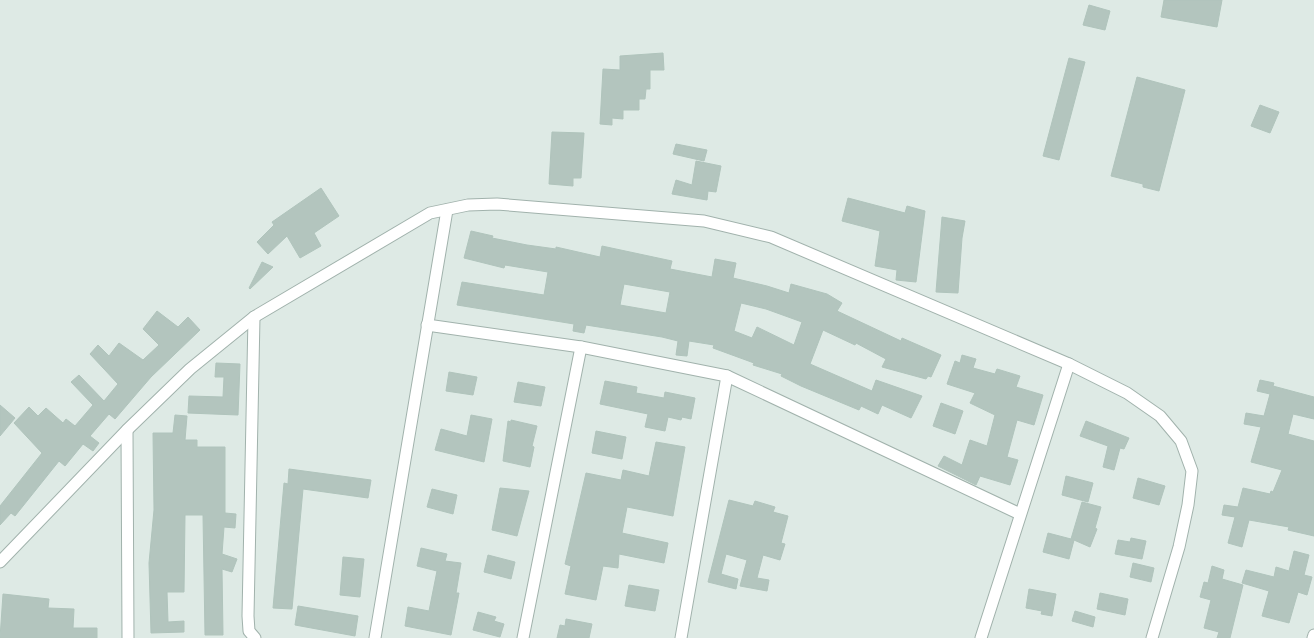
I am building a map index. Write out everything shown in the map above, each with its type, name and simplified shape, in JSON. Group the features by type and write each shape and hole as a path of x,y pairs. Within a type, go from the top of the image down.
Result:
{"street":[{"path":"0,562 190,368 254,317 430,213 468,205 497,204 704,221 771,236 1069,364 1127,393 1160,416 1181,441 1192,470 1188,505 1179,547 1152,638"},
{"path":"375,638 447,210"},
{"path":"254,317 248,616 249,631 255,638"},
{"path":"428,325 581,347 727,376 1020,514"},
{"path":"522,638 581,347"},
{"path":"981,638 1069,364"},
{"path":"681,638 727,376"},
{"path":"128,430 128,638"}],"building":[{"path":"1164,0 1222,0 1217,27 1161,17"},
{"path":"1089,5 1110,11 1105,30 1083,25"},
{"path":"663,53 664,70 650,70 650,89 646,89 645,99 639,99 639,110 623,110 623,119 612,118 612,125 600,124 603,69 620,70 620,56"},
{"path":"1069,58 1085,62 1059,160 1043,156"},
{"path":"1137,77 1185,90 1159,191 1143,187 1143,184 1111,176"},
{"path":"1260,105 1279,112 1270,133 1251,126"},
{"path":"552,132 584,133 581,178 573,178 573,186 549,184"},
{"path":"676,144 707,150 704,161 673,154"},
{"path":"696,161 721,166 716,192 708,191 707,200 672,194 676,180 692,185"},
{"path":"321,188 339,216 314,233 321,246 300,258 287,236 268,254 257,242 274,225 272,222"},
{"path":"848,198 905,213 907,206 925,211 916,282 896,280 897,270 875,266 880,231 842,221"},
{"path":"942,217 965,221 962,238 958,293 936,292"},
{"path":"471,231 493,236 492,238 527,245 556,249 556,247 600,257 602,246 672,261 670,269 712,277 715,259 736,263 733,278 789,293 791,284 827,294 842,303 837,311 901,341 902,338 941,355 931,377 928,376 926,379 882,367 886,359 856,343 855,345 823,330 810,364 872,391 876,380 922,396 911,418 882,405 878,414 861,406 859,410 801,386 781,376 782,374 753,365 754,363 713,348 714,345 689,341 687,356 676,355 678,341 662,337 586,325 584,333 573,331 574,324 457,305 462,282 544,295 548,272 505,265 504,268 464,258","holes":["624,284 670,292 666,313 620,305","741,303 766,309 802,322 794,345 757,327 752,338 734,331"]},
{"path":"262,262 273,267 250,289 249,288"},
{"path":"157,311 178,327 188,317 200,330 151,377 115,419 109,414 90,436 99,443 93,451 83,444 65,466 59,461 15,516 11,513 0,525 0,506 42,453 14,423 29,407 38,416 46,408 63,423 66,419 75,426 93,405 71,382 79,375 104,401 118,384 90,354 98,345 109,356 119,343 143,360 159,345 143,329"},
{"path":"962,355 976,359 973,368 995,374 997,369 1020,376 1016,387 1043,395 1034,425 1017,420 1007,457 1018,460 1010,485 980,476 976,485 938,466 944,456 962,465 970,440 987,446 995,415 970,403 975,393 947,384 955,361 960,363"},
{"path":"216,363 240,364 238,415 188,413 189,396 223,397 224,377 215,377"},
{"path":"449,372 477,377 473,395 446,391"},
{"path":"1260,380 1274,383 1273,386 1314,397 1314,419 1293,414 1288,434 1314,441 1314,536 1288,530 1289,527 1249,520 1242,547 1228,543 1235,517 1222,515 1224,505 1238,507 1243,488 1270,494 1271,491 1273,492 1282,470 1251,462 1261,427 1244,424 1246,413 1264,416 1270,394 1257,391"},
{"path":"605,381 637,387 636,393 664,398 665,392 695,398 691,419 682,417 681,420 668,417 665,431 645,427 648,414 600,404"},
{"path":"518,382 545,387 541,406 514,402"},
{"path":"941,403 963,411 955,434 933,426"},
{"path":"0,405 15,418 0,436"},
{"path":"175,415 187,416 185,440 197,440 197,447 225,447 225,513 236,514 235,528 224,527 222,554 237,559 232,572 222,569 223,635 205,635 203,515 185,515 184,592 167,592 168,622 184,621 184,632 151,633 149,563 154,510 153,433 173,433"},
{"path":"471,415 492,419 484,462 435,450 441,429 467,436"},
{"path":"511,420 537,426 532,446 534,447 530,467 503,461 508,421 511,422"},
{"path":"1086,421 1129,438 1124,449 1120,448 1114,470 1103,467 1108,446 1080,436"},
{"path":"596,431 626,437 622,459 592,453"},
{"path":"656,442 685,447 673,516 627,507 622,533 668,543 664,563 619,554 618,568 603,566 596,600 565,594 571,566 565,564 586,473 621,480 623,470 649,476"},
{"path":"289,469 371,480 368,498 303,489 292,609 273,608 284,483 288,484"},
{"path":"1066,476 1093,483 1088,502 1062,495"},
{"path":"1138,478 1165,486 1159,505 1133,498"},
{"path":"500,488 529,491 517,536 492,530"},
{"path":"432,489 457,495 453,514 427,507"},
{"path":"729,500 753,506 755,501 775,507 773,512 788,516 781,543 785,544 780,560 763,555 757,578 769,580 767,591 740,586 747,560 726,554 721,574 738,579 736,589 708,582"},
{"path":"1082,502 1101,507 1095,528 1097,529 1090,547 1074,540 1069,559 1043,552 1048,533 1071,539"},
{"path":"1131,538 1146,541 1142,559 1115,554 1118,540 1130,542"},
{"path":"421,548 447,554 445,561 461,563 456,593 459,593 451,635 405,626 408,607 429,611 437,571 417,566"},
{"path":"1294,551 1309,555 1304,575 1312,577 1307,595 1298,592 1289,623 1262,616 1269,591 1242,583 1246,570 1274,577 1276,567 1289,571"},
{"path":"488,555 515,562 511,579 484,572"},
{"path":"343,557 364,559 360,597 340,595"},
{"path":"1133,563 1154,568 1151,582 1130,577"},
{"path":"1212,566 1224,570 1222,579 1243,585 1230,638 1217,638 1219,632 1204,628 1211,600 1200,597 1204,582 1208,583"},
{"path":"629,585 659,590 655,611 625,606"},
{"path":"1029,589 1056,594 1052,616 1041,614 1042,611 1026,608"},
{"path":"1100,593 1128,599 1125,615 1097,609"},
{"path":"3,594 49,599 48,608 74,609 73,628 97,628 97,638 0,638"},
{"path":"298,606 358,616 355,636 295,625"},
{"path":"1075,611 1095,617 1093,627 1072,621"},
{"path":"478,612 496,617 494,621 504,624 500,637 473,630"},
{"path":"566,619 592,624 589,638 557,638 560,625 565,626"}]}
